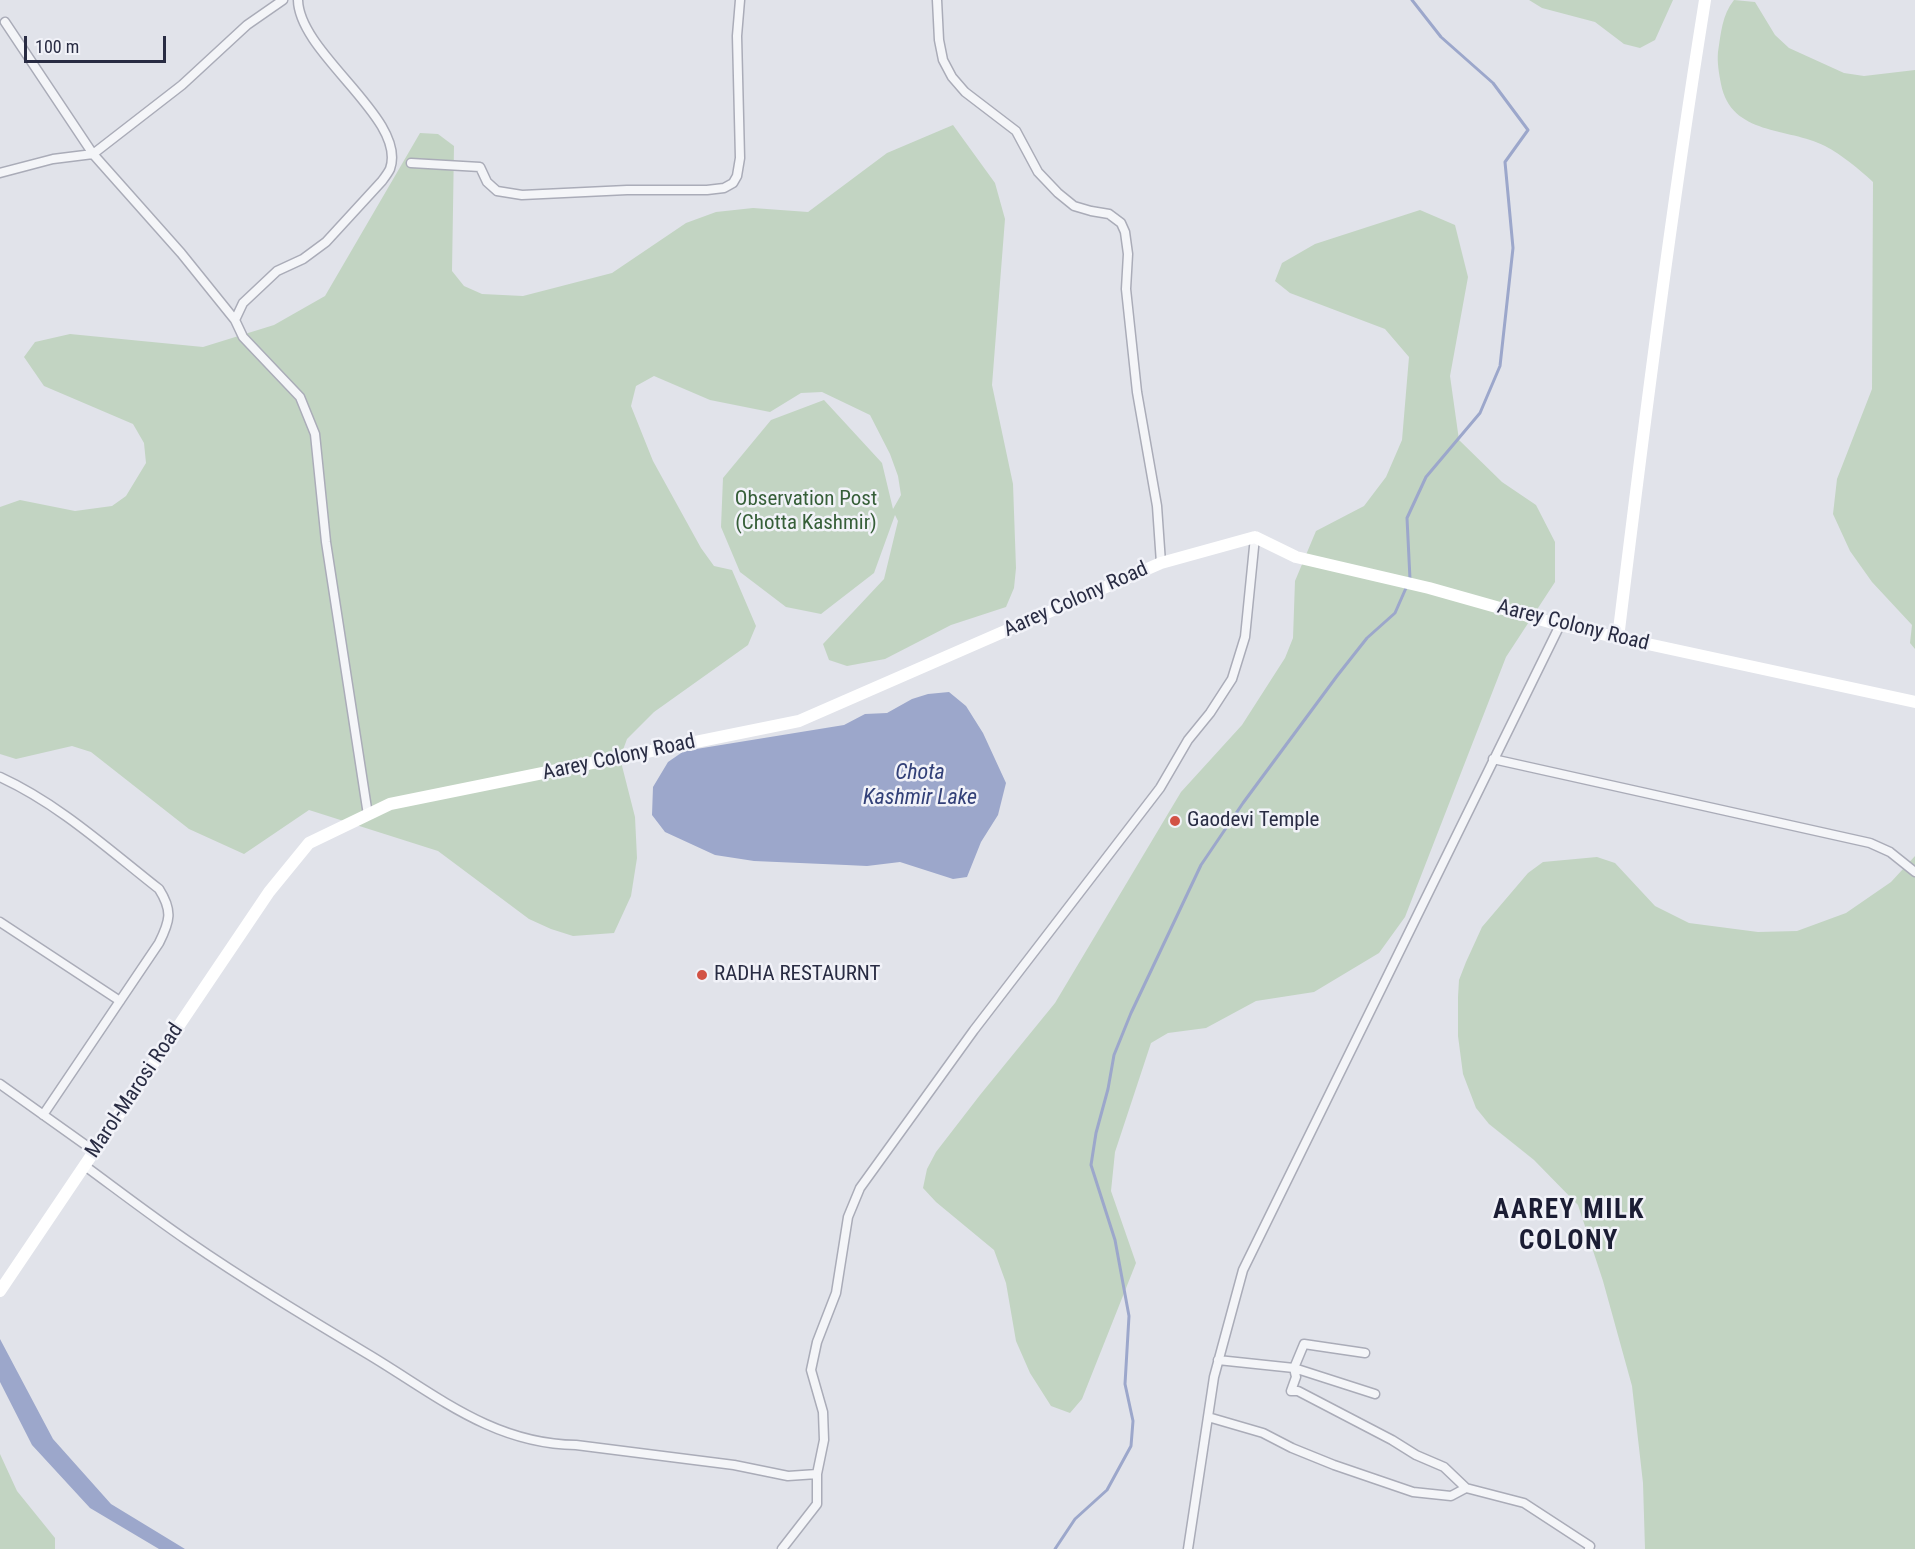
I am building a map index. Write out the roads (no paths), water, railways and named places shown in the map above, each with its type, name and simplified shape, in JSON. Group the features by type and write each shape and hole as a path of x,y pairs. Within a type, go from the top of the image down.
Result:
{"main road":[{"path":"1618,638 1653,353 1682,139 1704,0"},
{"name":"Aarey Colony Road","path":"269,892 309,843 390,804 799,721 1161,563 1255,537 1296,557 1429,588 1560,625 1915,702"},
{"name":"Marol-Marosi Road","path":"0,1291 269,892"}],"street":[{"path":"0,173 53,159 93,154 182,85 247,25 283,0"},
{"path":"235,320 243,303 277,271 303,259 326,242 390,170 391,148 381,123 304,25 298,0"},
{"path":"411,163 480,167 487,182 497,191 522,195 627,189 707,190 724,188 733,183 737,176 740,158 737,36 740,0"},
{"path":"937,0 939,40 943,60 952,77 965,92 1016,131 1038,172 1058,193 1074,206 1109,214 1121,223 1125,232 1128,254 1126,289 1137,392 1157,506 1161,563"},
{"path":"5,22 93,154 181,253 235,320 243,337 300,397 315,434 326,542 368,815"},
{"path":"782,1549 817,1504 817,1473 824,1440 824,1412 811,1370 817,1342 836,1293 848,1217 860,1188 974,1030 1160,788 1188,740 1210,713 1232,679 1245,637 1255,537"},
{"path":"1188,1549 1218,1360 1243,1270 1560,625"},
{"path":"1493,759 1870,843 1890,852 1915,872"},
{"path":"0,777 61,812 159,889 167,902 169,915 167,928 159,943 44,1115"},
{"path":"0,922 120,1001"},
{"path":"0,1084 94,1151"},
{"path":"85,1166 188,1241 289,1306 437,1399 501,1431 556,1445 576,1445 734,1465 788,1476 817,1473"},
{"path":"1365,1353 1304,1344 1294,1368 1296,1377 1291,1390 1298,1391 1416,1455 1444,1467 1466,1488 1524,1503 1590,1546 1589,1549"},
{"path":"1218,1360 1294,1368 1375,1394"},
{"path":"1208,1417 1263,1433 1334,1465 1413,1492 1451,1496 1466,1488"}],"water":[{"name":"Chota Kashmir Lake","path":"949,692 966,706 983,733 1006,783 998,815 981,842 967,877 953,879 900,862 867,866 754,861 715,855 665,832 652,815 653,787 668,762 684,751 844,725 865,714 887,713 912,699 928,694"},
{"path":"0,1339 53,1439 111,1504 185,1549 159,1549 90,1508 32,1445 0,1382"}],"waterway":[{"path":"1410,579 1407,518 1426,477 1480,413 1500,366 1513,248 1505,162 1528,130 1493,83 1441,37 1412,0"},
{"path":"1055,1549 1075,1519 1107,1490 1131,1446 1133,1421 1125,1384 1129,1316 1115,1240 1091,1165 1114,1055 1131,1013 1201,865 1243,803 1337,676 1367,638 1395,613 1406,588"}],"place":[{"name":"Gaodevi Temple","path":"1175,821"},
{"name":"RADHA RESTAURNT","path":"702,975"}],"district":[{"name":"AAREY MILK COLONY","path":"1569,1226"}],"park label":[{"name":"Observation Post (Chotta Kashmir)","path":"806,512"}]}
